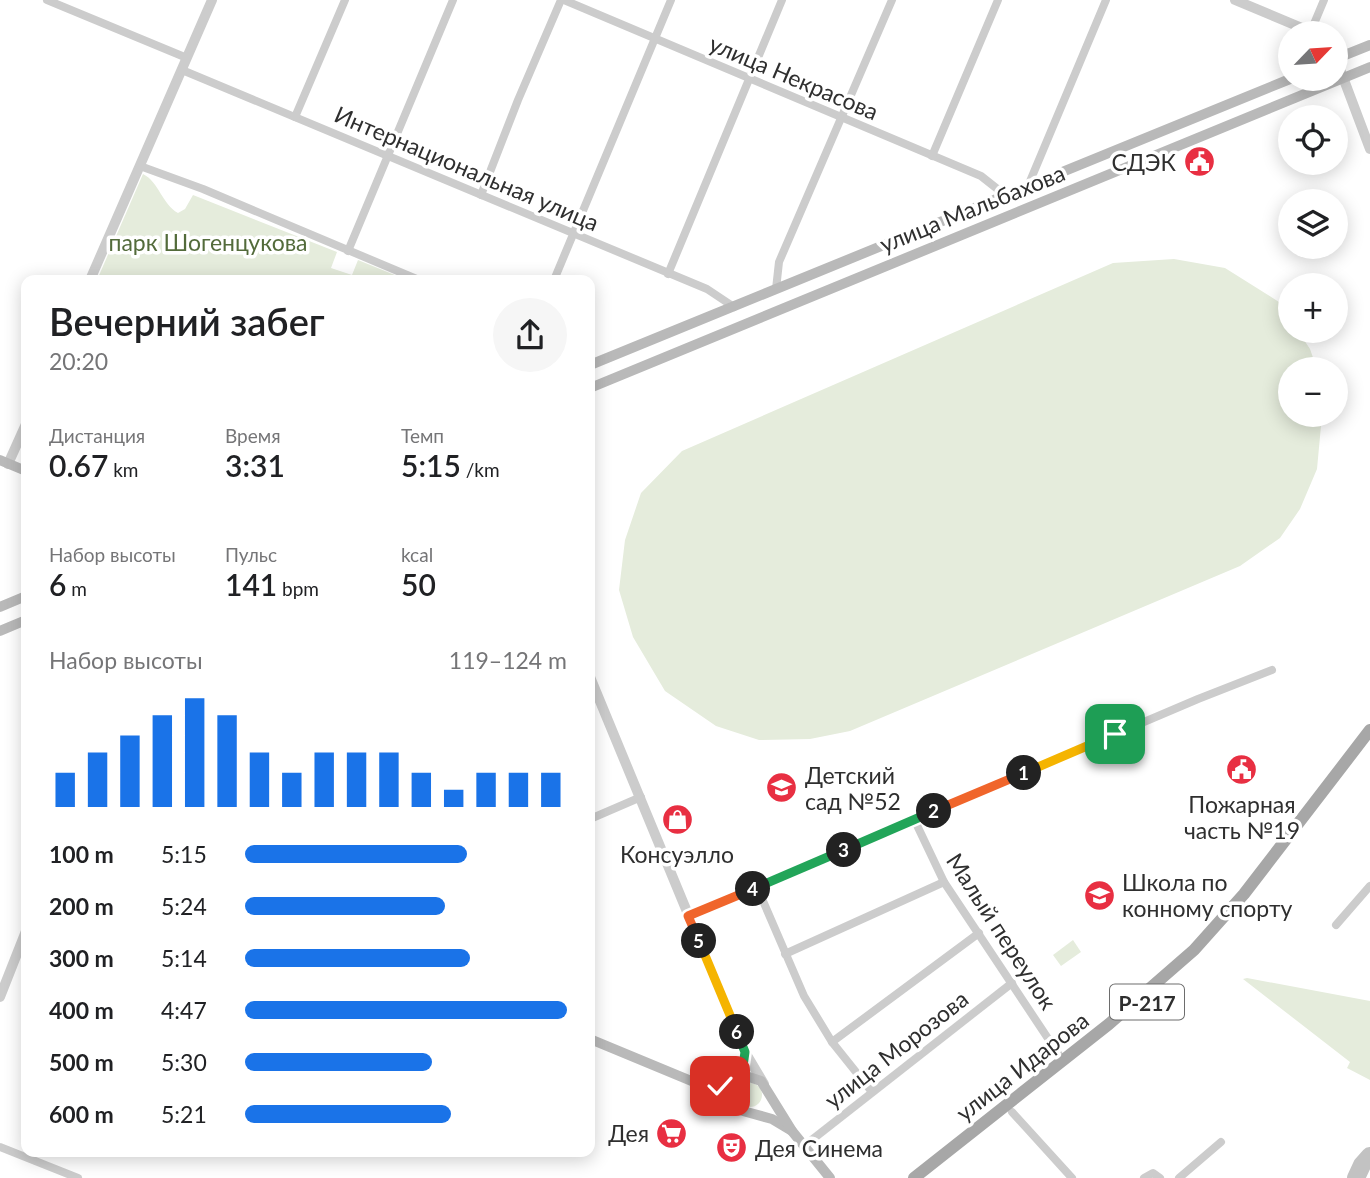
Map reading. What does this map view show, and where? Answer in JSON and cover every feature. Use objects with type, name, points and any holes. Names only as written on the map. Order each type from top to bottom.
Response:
[{"type":"main road","points":[[1348,53],[1370,44]]},
{"type":"main road","name":"улица Мальбахова","points":[[1348,76],[1370,67]]},
{"type":"main road","name":"улица Мальбахова","points":[[595,363],[1278,84]]},
{"type":"main road","name":"улица Мальбахова","points":[[595,386],[1311,91]]},
{"type":"main road","points":[[4,462],[21,469]]},
{"type":"main road","points":[[0,607],[21,598]]},
{"type":"main road","points":[[0,631],[21,622]]},
{"type":"main road","name":"улица Идарова","points":[[914,1178],[1163,979],[1244,894],[1370,730]]},
{"type":"main road","name":"улица Идарова","points":[[928,1178],[1147,1002],[1196,958],[1250,898],[1370,743]]},
{"type":"main road","points":[[595,1041],[701,1085],[743,1111],[772,1119],[792,1131]]},
{"type":"main road","points":[[701,1085],[720,1086],[753,1077],[766,1088],[792,1131],[830,1178]]},
{"type":"main road","points":[[737,1106],[733,1094],[739,1081]]},
{"type":"main road","points":[[751,1112],[763,1107],[767,1100],[766,1088]]},
{"type":"street","points":[[47,0],[187,58]]},
{"type":"street","points":[[92,275],[212,0]]},
{"type":"street","points":[[295,117],[345,0]]},
{"type":"street","points":[[348,251],[453,0]]},
{"type":"street","points":[[481,195],[562,0]]},
{"type":"street","name":"улица Некрасова","points":[[562,0],[981,176],[1005,195]]},
{"type":"street","points":[[556,275],[671,0]]},
{"type":"street","points":[[668,274],[782,0]]},
{"type":"street","points":[[776,289],[779,262],[892,0]]},
{"type":"street","points":[[932,156],[998,0]]},
{"type":"street","points":[[1028,186],[1106,0]]},
{"type":"street","points":[[1235,0],[1286,21]]},
{"type":"street","points":[[1317,21],[1324,0]]},
{"type":"street","name":"Интернациональная улица","points":[[182,70],[707,289],[734,307]]},
{"type":"street","points":[[1347,91],[1370,149]]},
{"type":"street","points":[[140,166],[203,189],[407,275]]},
{"type":"street","points":[[4,462],[21,433]]},
{"type":"street","points":[[688,916],[1272,670]]},
{"type":"street","points":[[595,689],[745,1052],[766,1088]]},
{"type":"street","points":[[595,816],[640,797]]},
{"type":"street","name":"Малый переулок","points":[[914,819],[944,882],[1063,1061]]},
{"type":"street","points":[[785,954],[944,882]]},
{"type":"street","points":[[1336,925],[1370,886]]},
{"type":"street","points":[[758,887],[804,996],[832,1042],[872,1092]]},
{"type":"street","points":[[832,1042],[979,933]]},
{"type":"street","points":[[0,997],[21,944]]},
{"type":"street","name":"улица Морозова","points":[[804,1146],[1012,983]]},
{"type":"street","points":[[739,1081],[745,1052]]},
{"type":"street","points":[[1012,1112],[1072,1178]]},
{"type":"street","points":[[1180,1178],[1221,1142]]},
{"type":"street","points":[[0,1147],[21,1155]]},
{"type":"street","points":[[25,1157],[78,1178]]},
{"type":"street","points":[[1143,1178],[1153,1174],[1160,1178]]},
{"type":"green space","name":"парк Шогенцукова","points":[[143,174],[178,213],[185,209],[193,195],[337,252],[331,268],[352,275],[99,275]]},
{"type":"green space","points":[[1174,259],[1225,268],[1278,301],[1278,343],[1306,343],[1310,349],[1313,357],[1278,357],[1278,427],[1321,427],[1317,469],[1300,509],[1280,538],[1240,566],[850,731],[810,739],[759,740],[716,726],[665,691],[633,637],[619,590],[625,540],[641,493],[682,451],[1113,263]]},
{"type":"green space","name":"парк Шогенцукова","points":[[358,260],[395,275],[352,275]]},
{"type":"green space","points":[[1073,940],[1081,952],[1061,966],[1053,955]]},
{"type":"green space","points":[[1243,979],[1370,1001],[1370,1080],[1347,1068],[1350,1062]]},
{"type":"green space","points":[[750,1083],[759,1086],[762,1095],[759,1104],[750,1107],[741,1104],[738,1095],[741,1086]]},
{"type":"taxiway","points":[[1356,1178],[1370,1156]]},
{"type":"place","name":"СДЭК","points":[[1199,162]]},
{"type":"place","name":"Пожарная часть №19","points":[[1242,770]]},
{"type":"place","name":"Детский сад №52","points":[[782,788]]},
{"type":"place","name":"Консуэлло","points":[[677,820]]},
{"type":"place","name":"Школа по конному спорту","points":[[1099,895]]},
{"type":"place","name":"Дея","points":[[672,1133]]},
{"type":"place","name":"Дея Синема","points":[[732,1148]]},
{"type":"route","points":[[720,1086],[741,1080],[745,1052],[688,916],[1115,734]]}]
